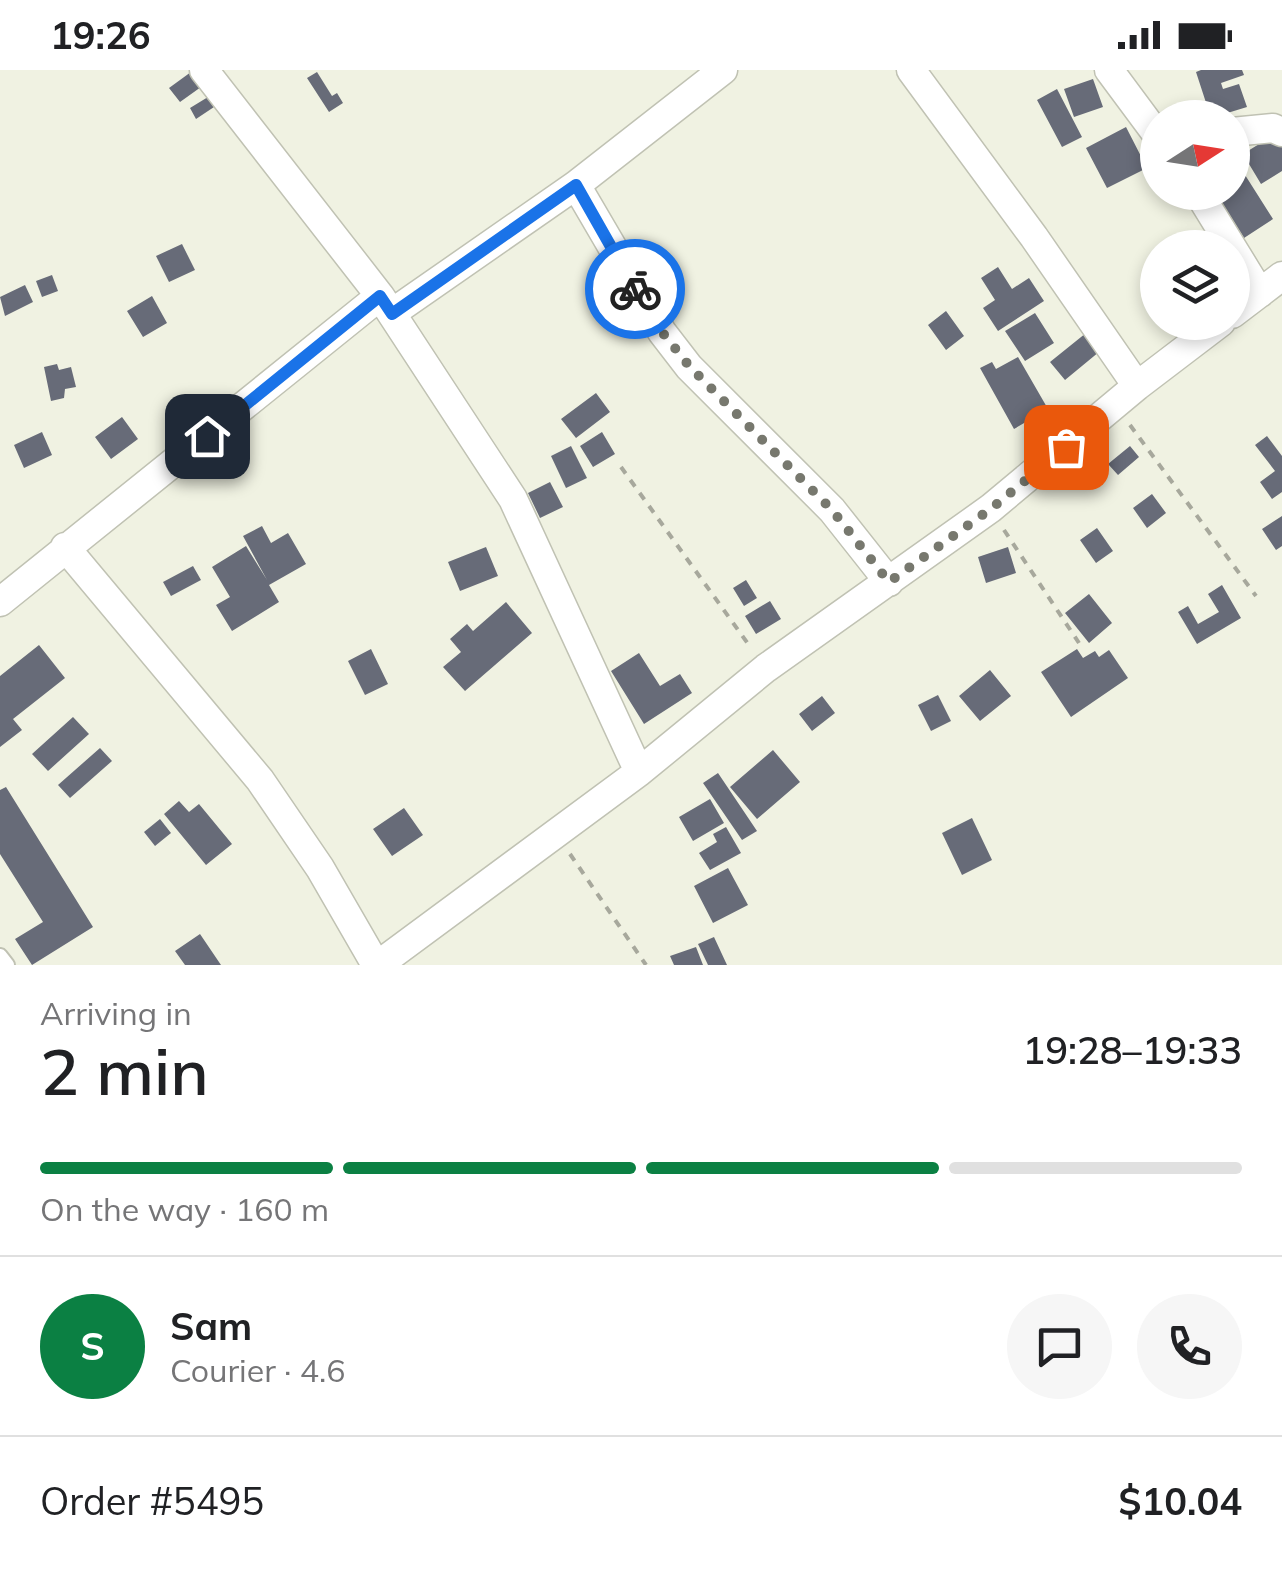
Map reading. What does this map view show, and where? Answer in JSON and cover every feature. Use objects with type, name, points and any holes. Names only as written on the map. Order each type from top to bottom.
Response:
[{"type":"street","points":[[204,70],[386,305],[513,499],[639,772]]},
{"type":"street","points":[[0,602],[235,414],[386,305],[576,185],[723,70]]},
{"type":"street","points":[[911,70],[1138,386]]},
{"type":"street","points":[[1110,70],[1140,111]]},
{"type":"street","points":[[1250,130],[1273,128],[1282,132]]},
{"type":"street","points":[[576,185],[662,332],[735,415],[832,510],[889,582]]},
{"type":"street","points":[[1212,210],[1271,285],[1250,301]]},
{"type":"street","points":[[66,546],[260,780],[320,868],[377,965],[639,772],[766,668],[992,508],[1198,340]]},
{"type":"lane","points":[[0,956],[7,965]]},
{"type":"path","points":[[1115,406],[1256,596]]},
{"type":"path","points":[[621,467],[766,668]]},
{"type":"path","points":[[992,508],[1079,642]]},
{"type":"path","points":[[556,834],[646,965]]},
{"type":"building","points":[[1242,70],[1244,75],[1221,83],[1223,89],[1239,84],[1245,100],[1205,100],[1196,72]]},
{"type":"building","points":[[191,72],[201,87],[180,102],[169,88]]},
{"type":"building","points":[[317,72],[332,96],[337,93],[343,103],[329,112],[307,78]]},
{"type":"building","points":[[1093,79],[1103,107],[1074,117],[1064,89]]},
{"type":"building","points":[[1057,89],[1082,137],[1062,147],[1037,100]]},
{"type":"building","points":[[208,97],[214,107],[196,119],[190,108]]},
{"type":"building","points":[[1126,127],[1140,154],[1140,172],[1107,188],[1086,148]]},
{"type":"building","points":[[1275,134],[1282,146],[1282,171],[1261,184],[1250,166],[1250,150]]},
{"type":"building","points":[[1250,183],[1273,219],[1250,234],[1250,230],[1239,230],[1226,210],[1250,210]]},
{"type":"building","points":[[182,244],[195,270],[169,282],[156,256]]},
{"type":"building","points":[[998,267],[1012,289],[1029,278],[1044,301],[998,331],[983,308],[995,300],[981,278]]},
{"type":"building","points":[[52,275],[58,291],[42,297],[36,281]]},
{"type":"building","points":[[25,285],[33,302],[5,316],[0,297]]},
{"type":"building","points":[[152,296],[167,323],[143,337],[127,311]]},
{"type":"building","points":[[636,304],[641,315],[631,319],[633,325],[617,332],[612,322],[618,319],[616,313]]},
{"type":"building","points":[[946,311],[964,336],[946,350],[928,325]]},
{"type":"building","points":[[1035,313],[1054,343],[1025,361],[1005,331]]},
{"type":"building","points":[[1091,329],[1105,347],[1065,380],[1050,362]]},
{"type":"building","points":[[1018,357],[1048,409],[1014,429],[980,368],[992,362],[996,369]]},
{"type":"building","points":[[57,364],[59,370],[71,367],[76,387],[65,389],[64,398],[51,401],[44,367]]},
{"type":"building","points":[[596,393],[610,412],[576,438],[561,419]]},
{"type":"building","points":[[122,417],[138,439],[111,459],[95,437]]},
{"type":"building","points":[[42,432],[52,455],[24,468],[14,445]]},
{"type":"building","points":[[602,432],[615,454],[593,467],[580,446]]},
{"type":"building","points":[[1267,436],[1282,456],[1282,492],[1272,499],[1260,482],[1275,471],[1255,445]]},
{"type":"building","points":[[571,446],[587,478],[566,488],[551,456]]},
{"type":"building","points":[[1130,446],[1139,457],[1118,475],[1108,464]]},
{"type":"building","points":[[550,482],[563,507],[540,518],[528,493]]},
{"type":"building","points":[[1152,494],[1166,513],[1147,528],[1133,508]]},
{"type":"building","points":[[1282,516],[1282,546],[1276,550],[1262,529]]},
{"type":"building","points":[[262,526],[271,543],[288,533],[306,564],[269,585],[279,602],[232,631],[216,605],[230,597],[212,567],[246,546],[267,580],[243,536]]},
{"type":"building","points":[[1097,528],[1113,551],[1096,563],[1080,540]]},
{"type":"building","points":[[486,547],[498,576],[460,591],[448,562]]},
{"type":"building","points":[[1008,547],[1016,573],[986,583],[978,557]]},
{"type":"building","points":[[193,566],[201,580],[171,596],[163,582]]},
{"type":"building","points":[[746,580],[757,598],[744,606],[733,588]]},
{"type":"building","points":[[1222,585],[1241,618],[1197,644],[1178,612],[1188,606],[1198,624],[1219,612],[1208,594]]},
{"type":"building","points":[[1089,594],[1112,623],[1089,643],[1065,613]]},
{"type":"building","points":[[770,601],[781,619],[756,634],[745,616]]},
{"type":"building","points":[[506,602],[532,633],[465,691],[443,667],[461,652],[450,639],[467,624],[473,631]]},
{"type":"building","points":[[39,645],[65,678],[13,719],[22,730],[0,747],[0,676]]},
{"type":"building","points":[[371,649],[388,684],[365,695],[348,661]]},
{"type":"building","points":[[1077,649],[1083,658],[1095,651],[1099,657],[1109,650],[1128,678],[1071,717],[1041,672]]},
{"type":"building","points":[[639,653],[660,686],[680,674],[692,693],[644,724],[611,671]]},
{"type":"building","points":[[990,670],[1011,696],[980,721],[959,696]]},
{"type":"building","points":[[938,695],[951,721],[931,731],[918,705]]},
{"type":"building","points":[[822,696],[835,713],[812,731],[799,714]]},
{"type":"building","points":[[73,717],[89,734],[48,771],[32,754]]},
{"type":"building","points":[[100,748],[112,761],[70,798],[58,785]]},
{"type":"building","points":[[773,750],[800,782],[757,819],[730,787]]},
{"type":"building","points":[[718,773],[757,831],[742,840],[703,783]]},
{"type":"building","points":[[6,787],[93,927],[32,965],[15,939],[43,922],[0,854],[0,790]]},
{"type":"building","points":[[710,799],[724,823],[693,841],[679,817]]},
{"type":"building","points":[[179,801],[189,812],[199,804],[232,844],[206,865],[164,814]]},
{"type":"building","points":[[404,808],[423,835],[392,856],[373,829]]},
{"type":"building","points":[[972,818],[992,860],[962,875],[942,833]]},
{"type":"building","points":[[160,819],[171,833],[155,846],[144,832]]},
{"type":"building","points":[[726,827],[741,853],[710,870],[699,853],[717,842],[713,834]]},
{"type":"building","points":[[728,868],[748,905],[713,923],[694,886]]},
{"type":"building","points":[[200,934],[221,965],[185,965],[175,951]]},
{"type":"building","points":[[714,937],[727,965],[708,965],[698,944]]},
{"type":"building","points":[[696,947],[703,965],[674,965],[670,956]]},
{"type":"way so far","points":[[635,289],[690,367],[832,510],[889,582],[992,508],[1066,447]]},
{"type":"route","points":[[207,436],[380,296],[392,314],[576,185],[635,289]]}]
